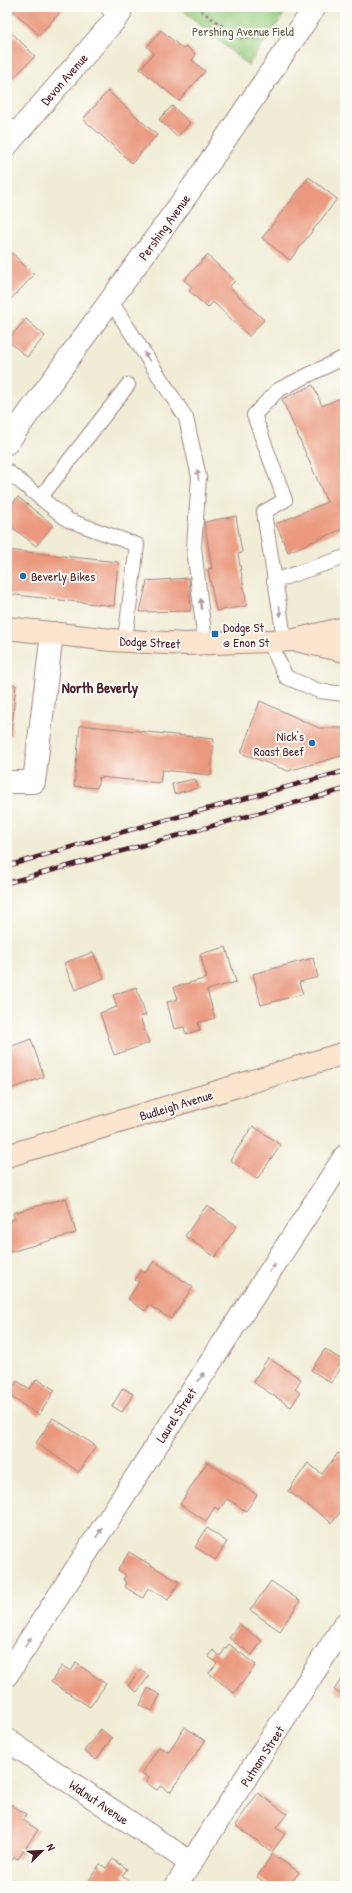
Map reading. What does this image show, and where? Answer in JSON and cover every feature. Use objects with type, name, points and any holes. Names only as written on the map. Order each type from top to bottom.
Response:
[{"type":"main road","name":"Dodge Street","points":[[7,628],[125,640],[185,644],[282,640]]},
{"type":"main road","points":[[282,640],[345,628]]},
{"type":"main road","points":[[282,640],[345,651]]},
{"type":"main road","name":"Budleigh Avenue","points":[[7,1156],[345,1053]]},
{"type":"street","name":"Pershing Avenue","points":[[7,443],[192,188],[315,7]]},
{"type":"street","name":"Devon Avenue","points":[[7,145],[116,10]]},
{"type":"street","points":[[7,782],[34,782],[52,633]]},
{"type":"street","name":"Laurel Street","points":[[7,1675],[345,1156]]},
{"type":"street","name":"Putnam Street","points":[[176,1886],[345,1624]]},
{"type":"street","name":"Walnut Avenue","points":[[7,1740],[191,1863]]},
{"type":"lane","points":[[110,300],[186,418],[199,477],[194,547],[205,643]]},
{"type":"lane","points":[[345,357],[278,390],[254,415],[285,500],[264,512],[274,581],[280,603],[286,677],[319,691],[345,694]]},
{"type":"lane","points":[[40,498],[128,385]]},
{"type":"lane","points":[[7,472],[68,520],[137,545],[125,640]]},
{"type":"lane","points":[[274,581],[345,557]]},
{"type":"path","points":[[196,7],[239,38],[294,38]]},
{"type":"green space","name":"Pershing Avenue Field","points":[[179,7],[289,7],[248,65]]},
{"type":"building","points":[[13,7],[64,8],[39,35],[11,9]]},
{"type":"building","points":[[7,28],[35,56],[11,81],[7,77]]},
{"type":"building","points":[[161,30],[183,49],[186,46],[196,55],[192,60],[205,71],[179,101],[140,69],[154,53],[147,47]]},
{"type":"building","points":[[108,91],[157,135],[132,163],[83,119]]},
{"type":"building","points":[[172,106],[190,123],[177,137],[159,119]]},
{"type":"building","points":[[309,177],[337,199],[290,260],[262,238]]},
{"type":"building","points":[[7,248],[34,275],[12,298],[7,292]]},
{"type":"building","points":[[207,255],[235,281],[229,287],[264,320],[249,336],[213,302],[208,308],[189,291],[192,287],[184,280]]},
{"type":"building","points":[[26,319],[45,336],[27,357],[7,340]]},
{"type":"building","points":[[313,385],[322,406],[345,396],[345,528],[288,552],[276,524],[327,502],[282,399]]},
{"type":"building","points":[[18,497],[53,525],[36,546],[12,527],[7,532],[7,511]]},
{"type":"building","points":[[236,516],[242,553],[238,554],[247,606],[216,611],[208,569],[212,568],[204,522]]},
{"type":"building","points":[[7,550],[118,562],[114,606],[7,594]]},
{"type":"building","points":[[189,578],[191,611],[140,612],[147,581]]},
{"type":"building","points":[[7,684],[16,685],[11,736],[7,735]]},
{"type":"building","points":[[260,701],[319,728],[345,728],[345,755],[288,771],[241,753]]},
{"type":"building","points":[[80,725],[214,739],[211,775],[162,770],[160,783],[99,777],[97,788],[74,786]]},
{"type":"building","points":[[195,779],[198,788],[174,794],[172,784]]},
{"type":"building","points":[[226,947],[236,982],[207,990],[215,1018],[198,1023],[200,1030],[186,1034],[184,1027],[174,1029],[167,1002],[178,999],[174,987],[207,978],[200,954]]},
{"type":"building","points":[[93,952],[104,978],[75,990],[64,963]]},
{"type":"building","points":[[313,958],[318,977],[299,982],[303,994],[261,1005],[253,974]]},
{"type":"building","points":[[136,987],[146,1015],[140,1017],[149,1043],[114,1055],[100,1013],[117,1007],[113,995]]},
{"type":"building","points":[[31,1039],[44,1077],[13,1088],[7,1069],[7,1048]]},
{"type":"building","points":[[253,1126],[281,1145],[257,1179],[230,1160]]},
{"type":"building","points":[[66,1198],[76,1233],[7,1253],[7,1221],[15,1219],[13,1213]]},
{"type":"building","points":[[207,1205],[237,1226],[215,1257],[185,1236]]},
{"type":"building","points":[[154,1261],[193,1287],[171,1319],[149,1305],[145,1311],[128,1299],[139,1282],[135,1280],[141,1270],[145,1273]]},
{"type":"building","points":[[325,1349],[345,1362],[331,1383],[311,1370]]},
{"type":"building","points":[[268,1358],[301,1379],[295,1389],[300,1393],[291,1407],[253,1382]]},
{"type":"building","points":[[37,1379],[55,1390],[39,1415],[8,1395],[17,1381],[30,1389]]},
{"type":"building","points":[[123,1388],[133,1394],[122,1412],[112,1406]]},
{"type":"building","points":[[53,1418],[96,1446],[79,1472],[36,1443]]},
{"type":"building","points":[[338,1453],[345,1458],[345,1514],[341,1511],[332,1523],[288,1491],[308,1463],[322,1474]]},
{"type":"building","points":[[207,1462],[257,1495],[246,1511],[227,1499],[219,1510],[215,1507],[206,1521],[180,1504]]},
{"type":"building","points":[[207,1528],[227,1542],[215,1560],[195,1547]]},
{"type":"building","points":[[129,1552],[179,1582],[168,1600],[148,1588],[143,1598],[125,1587],[127,1583],[123,1580],[126,1575],[118,1570]]},
{"type":"building","points":[[271,1581],[300,1601],[280,1631],[250,1610]]},
{"type":"building","points":[[239,1624],[262,1641],[252,1655],[229,1638]]},
{"type":"building","points":[[229,1644],[256,1665],[234,1693],[209,1673],[217,1663],[208,1656],[213,1650],[220,1656]]},
{"type":"building","points":[[76,1663],[106,1684],[90,1707],[51,1682],[62,1666],[71,1671]]},
{"type":"building","points":[[140,1669],[149,1676],[137,1692],[128,1686]]},
{"type":"building","points":[[345,1674],[345,1697],[334,1690]]},
{"type":"building","points":[[148,1688],[160,1695],[152,1711],[140,1705]]},
{"type":"building","points":[[185,1727],[205,1741],[170,1792],[160,1786],[157,1790],[146,1783],[149,1778],[142,1773],[159,1747],[168,1752]]},
{"type":"building","points":[[101,1729],[112,1738],[96,1760],[84,1751]]},
{"type":"building","points":[[258,1793],[287,1814],[276,1828],[285,1834],[272,1852],[235,1825]]},
{"type":"building","points":[[7,1802],[26,1814],[23,1820],[38,1830],[18,1859],[14,1857],[12,1860],[7,1857]]},
{"type":"building","points":[[272,1854],[299,1872],[289,1886],[270,1886],[257,1877]]},
{"type":"building","points":[[113,1859],[127,1869],[122,1876],[129,1882],[126,1886],[85,1886],[100,1864],[106,1868]]},
{"type":"railway","points":[[7,866],[119,833],[345,771]]},
{"type":"railway","points":[[7,883],[345,789]]},
{"type":"place","name":"Beverly Bikes","points":[[23,576]]},
{"type":"place","name":"Dodge St @ Enon St","points":[[215,634]]},
{"type":"place","name":"Nick's Roast Beef","points":[[312,743]]},
{"type":"district","name":"North Beverly","points":[[100,688]]}]
